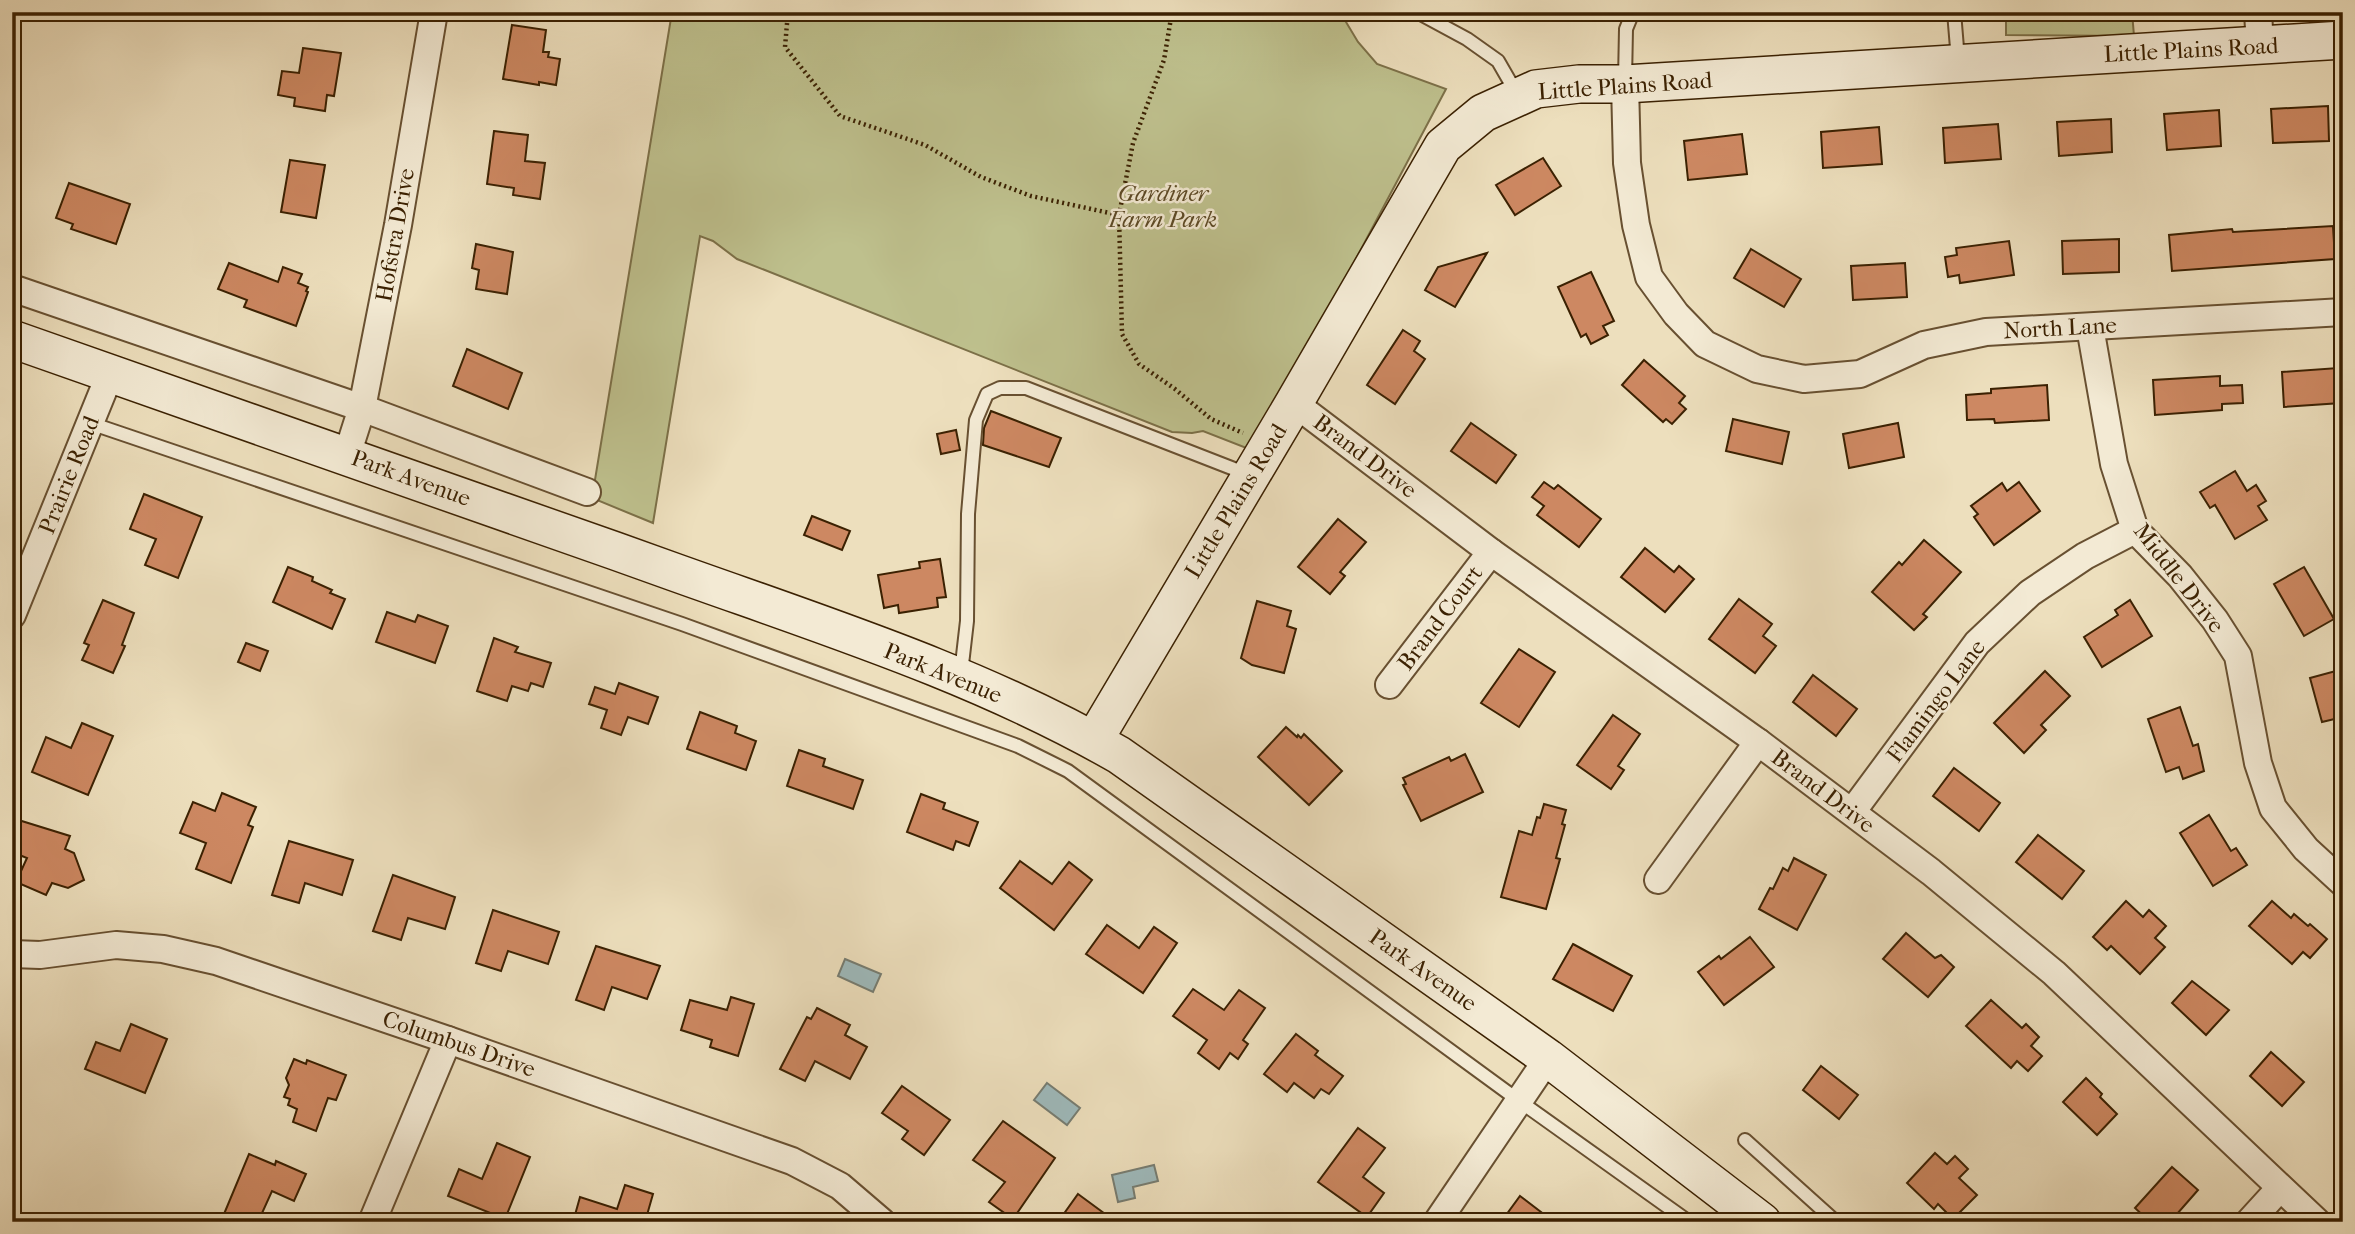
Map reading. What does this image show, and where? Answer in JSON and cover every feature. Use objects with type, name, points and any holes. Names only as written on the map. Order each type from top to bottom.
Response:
[{"type":"main road","name":"Little Plains Road","points":[[1094,740],[1443,146],[1483,113],[1536,89],[1579,84],[1625,84],[1958,64],[2259,29],[2343,40]]},
{"type":"main road","name":"Park Avenue","points":[[12,339],[804,618],[960,677],[1094,740],[1131,763],[1548,1058],[1762,1222]]},
{"type":"street","name":"Hofstra Drive","points":[[347,455],[362,408],[398,225],[433,12]]},
{"type":"street","name":"North Lane","points":[[1625,84],[1627,163],[1636,225],[1650,277],[1676,314],[1705,344],[1757,369],[1804,379],[1860,374],[1924,345],[1986,332],[2343,312]]},
{"type":"street","points":[[12,288],[362,408],[587,492]]},
{"type":"street","name":"Middle Drive","points":[[2090,327],[2114,464],[2135,530],[2189,587],[2238,656],[2259,763],[2273,808],[2306,849],[2343,883]]},
{"type":"street","name":"Prairie Road","points":[[12,615],[110,374]]},
{"type":"street","name":"Brand Drive","points":[[1294,403],[1491,552],[1758,742],[1931,872],[2054,973],[2317,1222]]},
{"type":"street","name":"Flamingo Lane","points":[[1852,813],[1977,643],[2030,593],[2085,556],[2135,530]]},
{"type":"street","name":"Brand Court","points":[[1389,685],[1491,552]]},
{"type":"street","points":[[1658,880],[1758,742]]},
{"type":"street","name":"Columbus Drive","points":[[12,954],[40,955],[116,945],[163,949],[216,961],[792,1161],[840,1186],[882,1222]]},
{"type":"street","points":[[372,1222],[448,1040]]},
{"type":"street","points":[[1437,1222],[1548,1058]]},
{"type":"street","points":[[2249,1222],[2280,1188]]},
{"type":"lane","points":[[1417,12],[1467,39],[1498,61],[1519,97]]},
{"type":"lane","points":[[1625,84],[1626,29],[1633,12]]},
{"type":"lane","points":[[1954,12],[1958,64]]},
{"type":"lane","points":[[960,677],[967,621],[968,514],[976,420],[987,394],[1000,388],[1026,388],[1251,475]]},
{"type":"lane","points":[[90,423],[682,624],[1018,746],[1068,771],[1104,796],[1689,1222]]},
{"type":"lane","points":[[1745,1140],[1836,1222]]},
{"type":"path","points":[[788,12],[785,47],[840,116],[925,145],[981,177],[1031,196],[1119,215]]},
{"type":"path","points":[[1172,12],[1164,60],[1133,143],[1119,215],[1122,334],[1139,364],[1211,419],[1270,444]]},
{"type":"green space","name":"Gardiner Farm Park","points":[[672,12],[1340,12],[1358,42],[1377,64],[1446,89],[1254,451],[1203,431],[1172,432],[737,259],[713,241],[700,236],[653,523],[592,498]]},
{"type":"green space","points":[[2006,12],[2132,12],[2134,36],[2006,35]]},
{"type":"water","points":[[845,959],[881,974],[873,992],[838,976]]},
{"type":"water","points":[[1047,1083],[1080,1108],[1067,1125],[1034,1100]]},
{"type":"water","points":[[1154,1165],[1158,1181],[1133,1187],[1135,1198],[1118,1202],[1112,1175]]},
{"type":"building","points":[[512,25],[546,30],[543,52],[549,52],[548,57],[560,59],[556,85],[503,79]]},
{"type":"building","points":[[303,48],[341,53],[334,96],[327,95],[325,111],[294,106],[295,98],[278,95],[282,71],[299,73]]},
{"type":"building","points":[[2328,106],[2329,141],[2273,143],[2271,109]]},
{"type":"building","points":[[2219,110],[2221,146],[2167,150],[2164,114]]},
{"type":"building","points":[[2111,119],[2112,152],[2059,156],[2057,122]]},
{"type":"building","points":[[1998,124],[2001,159],[1945,163],[1943,128]]},
{"type":"building","points":[[1879,127],[1882,164],[1823,168],[1821,132]]},
{"type":"building","points":[[494,131],[528,135],[525,161],[545,163],[540,199],[513,195],[514,188],[487,184]]},
{"type":"building","points":[[1742,134],[1747,174],[1688,180],[1684,141]]},
{"type":"building","points":[[1543,158],[1561,186],[1515,215],[1496,185]]},
{"type":"building","points":[[290,160],[325,165],[316,218],[281,212]]},
{"type":"building","points":[[69,183],[130,204],[116,244],[71,229],[73,224],[56,218]]},
{"type":"building","points":[[2333,226],[2335,259],[2172,271],[2169,235],[2232,229],[2233,232]]},
{"type":"building","points":[[2119,239],[2119,272],[2063,274],[2062,241]]},
{"type":"building","points":[[2009,241],[2014,275],[1960,283],[1959,275],[1948,277],[1945,257],[1957,255],[1956,248]]},
{"type":"building","points":[[476,244],[513,252],[507,294],[476,289],[479,270],[472,268]]},
{"type":"building","points":[[1751,249],[1801,279],[1784,307],[1734,278]]},
{"type":"building","points":[[1487,253],[1455,307],[1425,290],[1438,267]]},
{"type":"building","points":[[229,263],[278,282],[283,267],[302,274],[298,283],[308,287],[308,292],[296,326],[244,307],[247,300],[218,289]]},
{"type":"building","points":[[1905,263],[1907,297],[1853,300],[1851,266]]},
{"type":"building","points":[[1591,272],[1614,321],[1603,326],[1608,335],[1591,344],[1586,334],[1581,337],[1558,287]]},
{"type":"building","points":[[1403,330],[1420,341],[1414,351],[1425,359],[1395,404],[1367,385]]},
{"type":"building","points":[[467,349],[522,373],[508,409],[453,386]]},
{"type":"building","points":[[1644,360],[1685,396],[1679,403],[1686,409],[1672,424],[1666,419],[1663,422],[1622,385]]},
{"type":"building","points":[[2338,368],[2341,403],[2284,407],[2282,372]]},
{"type":"building","points":[[2220,376],[2220,386],[2242,385],[2243,403],[2222,404],[2222,410],[2155,415],[2153,380]]},
{"type":"building","points":[[2047,385],[2049,420],[1995,423],[1994,419],[1967,420],[1966,395],[1991,393],[1991,389]]},
{"type":"building","points":[[991,411],[1061,438],[1049,467],[983,445],[984,428]]},
{"type":"building","points":[[1733,419],[1789,432],[1782,464],[1726,451]]},
{"type":"building","points":[[1471,423],[1516,455],[1496,483],[1451,451]]},
{"type":"building","points":[[1898,423],[1904,457],[1849,468],[1843,434]]},
{"type":"building","points":[[956,430],[960,450],[941,454],[937,434]]},
{"type":"building","points":[[2235,471],[2247,491],[2256,485],[2266,501],[2258,506],[2267,520],[2235,539],[2215,505],[2210,508],[2200,492]]},
{"type":"building","points":[[1544,482],[1554,489],[1558,485],[1601,519],[1579,547],[1537,515],[1544,506],[1532,497]]},
{"type":"building","points":[[2019,482],[2040,511],[1994,545],[1974,517],[1978,514],[1971,506],[2002,483],[2007,491]]},
{"type":"building","points":[[144,494],[202,517],[178,578],[145,565],[156,539],[130,529]]},
{"type":"building","points":[[812,516],[850,531],[842,550],[804,535]]},
{"type":"building","points":[[1338,519],[1366,542],[1340,572],[1345,576],[1330,594],[1298,567]]},
{"type":"building","points":[[1924,540],[1961,572],[1923,614],[1927,617],[1914,630],[1872,592],[1899,562],[1902,565]]},
{"type":"building","points":[[1645,548],[1674,572],[1679,566],[1694,579],[1665,612],[1621,577]]},
{"type":"building","points":[[940,559],[946,597],[937,598],[938,607],[899,613],[898,605],[884,608],[878,575],[920,568],[919,562]]},
{"type":"building","points":[[288,567],[313,577],[312,581],[345,599],[332,629],[273,602]]},
{"type":"building","points":[[2304,567],[2334,619],[2304,636],[2274,584]]},
{"type":"building","points":[[1739,599],[1772,624],[1763,636],[1776,646],[1755,673],[1709,639]]},
{"type":"building","points":[[103,600],[134,613],[122,645],[125,646],[113,673],[82,660],[89,645],[84,643]]},
{"type":"building","points":[[2130,600],[2152,636],[2102,667],[2084,637],[2118,615],[2115,610]]},
{"type":"building","points":[[1257,601],[1291,611],[1287,626],[1296,629],[1284,673],[1252,665],[1241,658]]},
{"type":"building","points":[[387,612],[415,622],[418,615],[448,626],[435,663],[376,642]]},
{"type":"building","points":[[494,638],[518,647],[515,652],[551,663],[543,687],[531,683],[528,691],[512,686],[507,701],[477,691]]},
{"type":"building","points":[[246,643],[268,651],[260,671],[238,662]]},
{"type":"building","points":[[1519,649],[1555,672],[1519,727],[1481,703]]},
{"type":"building","points":[[2343,669],[2343,717],[2322,722],[2310,678]]},
{"type":"building","points":[[2045,671],[2070,696],[2041,725],[2046,730],[2024,753],[1994,723]]},
{"type":"building","points":[[1813,675],[1857,709],[1836,736],[1793,702]]},
{"type":"building","points":[[619,683],[658,697],[648,724],[628,717],[621,735],[601,728],[607,710],[589,704],[595,687],[615,694]]},
{"type":"building","points":[[2180,707],[2193,746],[2198,744],[2204,771],[2183,779],[2179,767],[2166,772],[2148,719]]},
{"type":"building","points":[[700,712],[737,726],[735,733],[756,741],[746,770],[687,749]]},
{"type":"building","points":[[1613,715],[1640,734],[1618,766],[1624,770],[1611,789],[1577,765]]},
{"type":"building","points":[[82,723],[113,736],[88,795],[32,772],[46,737],[71,748]]},
{"type":"building","points":[[1286,727],[1297,737],[1298,735],[1301,738],[1304,734],[1342,771],[1309,805],[1258,757]]},
{"type":"building","points":[[799,750],[825,759],[823,766],[863,780],[853,809],[787,786]]},
{"type":"building","points":[[1465,754],[1483,792],[1421,821],[1403,785],[1406,784],[1403,778],[1449,757],[1451,761]]},
{"type":"building","points":[[1954,768],[2000,803],[1979,831],[1933,796]]},
{"type":"building","points":[[222,793],[256,807],[248,825],[253,827],[231,883],[196,869],[206,843],[180,833],[193,802],[215,811]]},
{"type":"building","points":[[921,794],[945,803],[943,809],[978,822],[969,846],[956,841],[953,850],[907,832]]},
{"type":"building","points":[[1544,804],[1566,810],[1556,858],[1560,859],[1546,909],[1501,897],[1519,831],[1532,835]]},
{"type":"building","points":[[2209,815],[2231,851],[2236,848],[2247,865],[2213,886],[2180,833]]},
{"type":"building","points":[[12,818],[70,836],[65,849],[74,853],[84,880],[68,888],[52,883],[46,895],[16,882],[27,858],[12,852]]},
{"type":"building","points":[[2038,835],[2084,871],[2062,899],[2016,862]]},
{"type":"building","points":[[289,841],[353,860],[342,895],[305,883],[299,903],[272,895]]},
{"type":"building","points":[[1794,858],[1826,875],[1797,930],[1759,909],[1783,868],[1788,871]]},
{"type":"building","points":[[1020,861],[1052,884],[1069,862],[1092,880],[1054,930],[1000,888]]},
{"type":"building","points":[[393,875],[455,897],[445,929],[408,918],[401,940],[373,931]]},
{"type":"building","points":[[2126,901],[2143,917],[2149,910],[2166,926],[2155,938],[2165,947],[2140,974],[2111,946],[2107,950],[2093,937]]},
{"type":"building","points":[[2272,901],[2291,918],[2294,914],[2327,939],[2310,958],[2303,952],[2292,964],[2249,926]]},
{"type":"building","points":[[493,910],[559,932],[548,964],[508,951],[501,971],[476,963]]},
{"type":"building","points":[[1107,925],[1139,948],[1154,927],[1177,943],[1143,993],[1086,954]]},
{"type":"building","points":[[1906,933],[1935,958],[1941,955],[1954,967],[1928,997],[1883,959]]},
{"type":"building","points":[[1750,937],[1774,967],[1724,1005],[1698,972]]},
{"type":"building","points":[[1573,944],[1632,976],[1613,1011],[1553,979]]},
{"type":"building","points":[[596,946],[660,966],[647,999],[612,987],[604,1010],[576,1000]]},
{"type":"building","points":[[2192,981],[2229,1010],[2206,1035],[2172,1003]]},
{"type":"building","points":[[1193,989],[1224,1010],[1239,990],[1265,1008],[1243,1040],[1248,1044],[1238,1059],[1230,1053],[1219,1069],[1198,1053],[1207,1040],[1173,1016]]},
{"type":"building","points":[[731,997],[754,1004],[738,1056],[710,1047],[712,1040],[681,1030],[690,1000],[727,1010]]},
{"type":"building","points":[[1991,1000],[2022,1028],[2026,1024],[2039,1037],[2031,1046],[2042,1056],[2028,1071],[2017,1061],[2011,1068],[1966,1026]]},
{"type":"building","points":[[817,1008],[850,1025],[845,1035],[867,1047],[850,1079],[815,1061],[805,1081],[780,1069],[807,1017],[811,1019]]},
{"type":"building","points":[[131,1024],[167,1039],[145,1093],[85,1069],[96,1042],[120,1051]]},
{"type":"building","points":[[1296,1034],[1318,1051],[1315,1055],[1343,1076],[1329,1094],[1321,1089],[1314,1098],[1294,1083],[1287,1092],[1264,1074]]},
{"type":"building","points":[[2271,1052],[2304,1082],[2282,1106],[2250,1076]]},
{"type":"building","points":[[294,1059],[306,1064],[307,1060],[346,1075],[336,1100],[328,1098],[316,1131],[293,1122],[297,1109],[288,1105],[290,1099],[284,1097],[289,1085],[286,1078]]},
{"type":"building","points":[[1821,1066],[1858,1095],[1839,1119],[1803,1090]]},
{"type":"building","points":[[2086,1078],[2117,1114],[2097,1135],[2063,1102]]},
{"type":"building","points":[[902,1086],[950,1120],[924,1155],[902,1139],[908,1131],[882,1113]]},
{"type":"building","points":[[1003,1121],[1055,1158],[1013,1219],[989,1202],[1005,1182],[973,1160]]},
{"type":"building","points":[[1358,1128],[1385,1148],[1363,1177],[1384,1193],[1367,1217],[1318,1182]]},
{"type":"building","points":[[497,1143],[530,1157],[505,1219],[448,1196],[459,1169],[482,1179]]},
{"type":"building","points":[[1935,1153],[1947,1164],[1955,1156],[1968,1169],[1959,1178],[1977,1195],[1953,1219],[1938,1204],[1934,1209],[1907,1183]]},
{"type":"building","points":[[249,1154],[275,1165],[276,1161],[306,1174],[294,1201],[272,1191],[258,1222],[243,1222],[224,1214]]},
{"type":"building","points":[[2172,1167],[2198,1190],[2170,1222],[2150,1222],[2135,1208]]},
{"type":"building","points":[[625,1185],[653,1194],[645,1222],[573,1222],[580,1197],[617,1209]]},
{"type":"building","points":[[1078,1194],[1116,1222],[1058,1222]]},
{"type":"building","points":[[1520,1196],[1554,1222],[1501,1222]]}]
